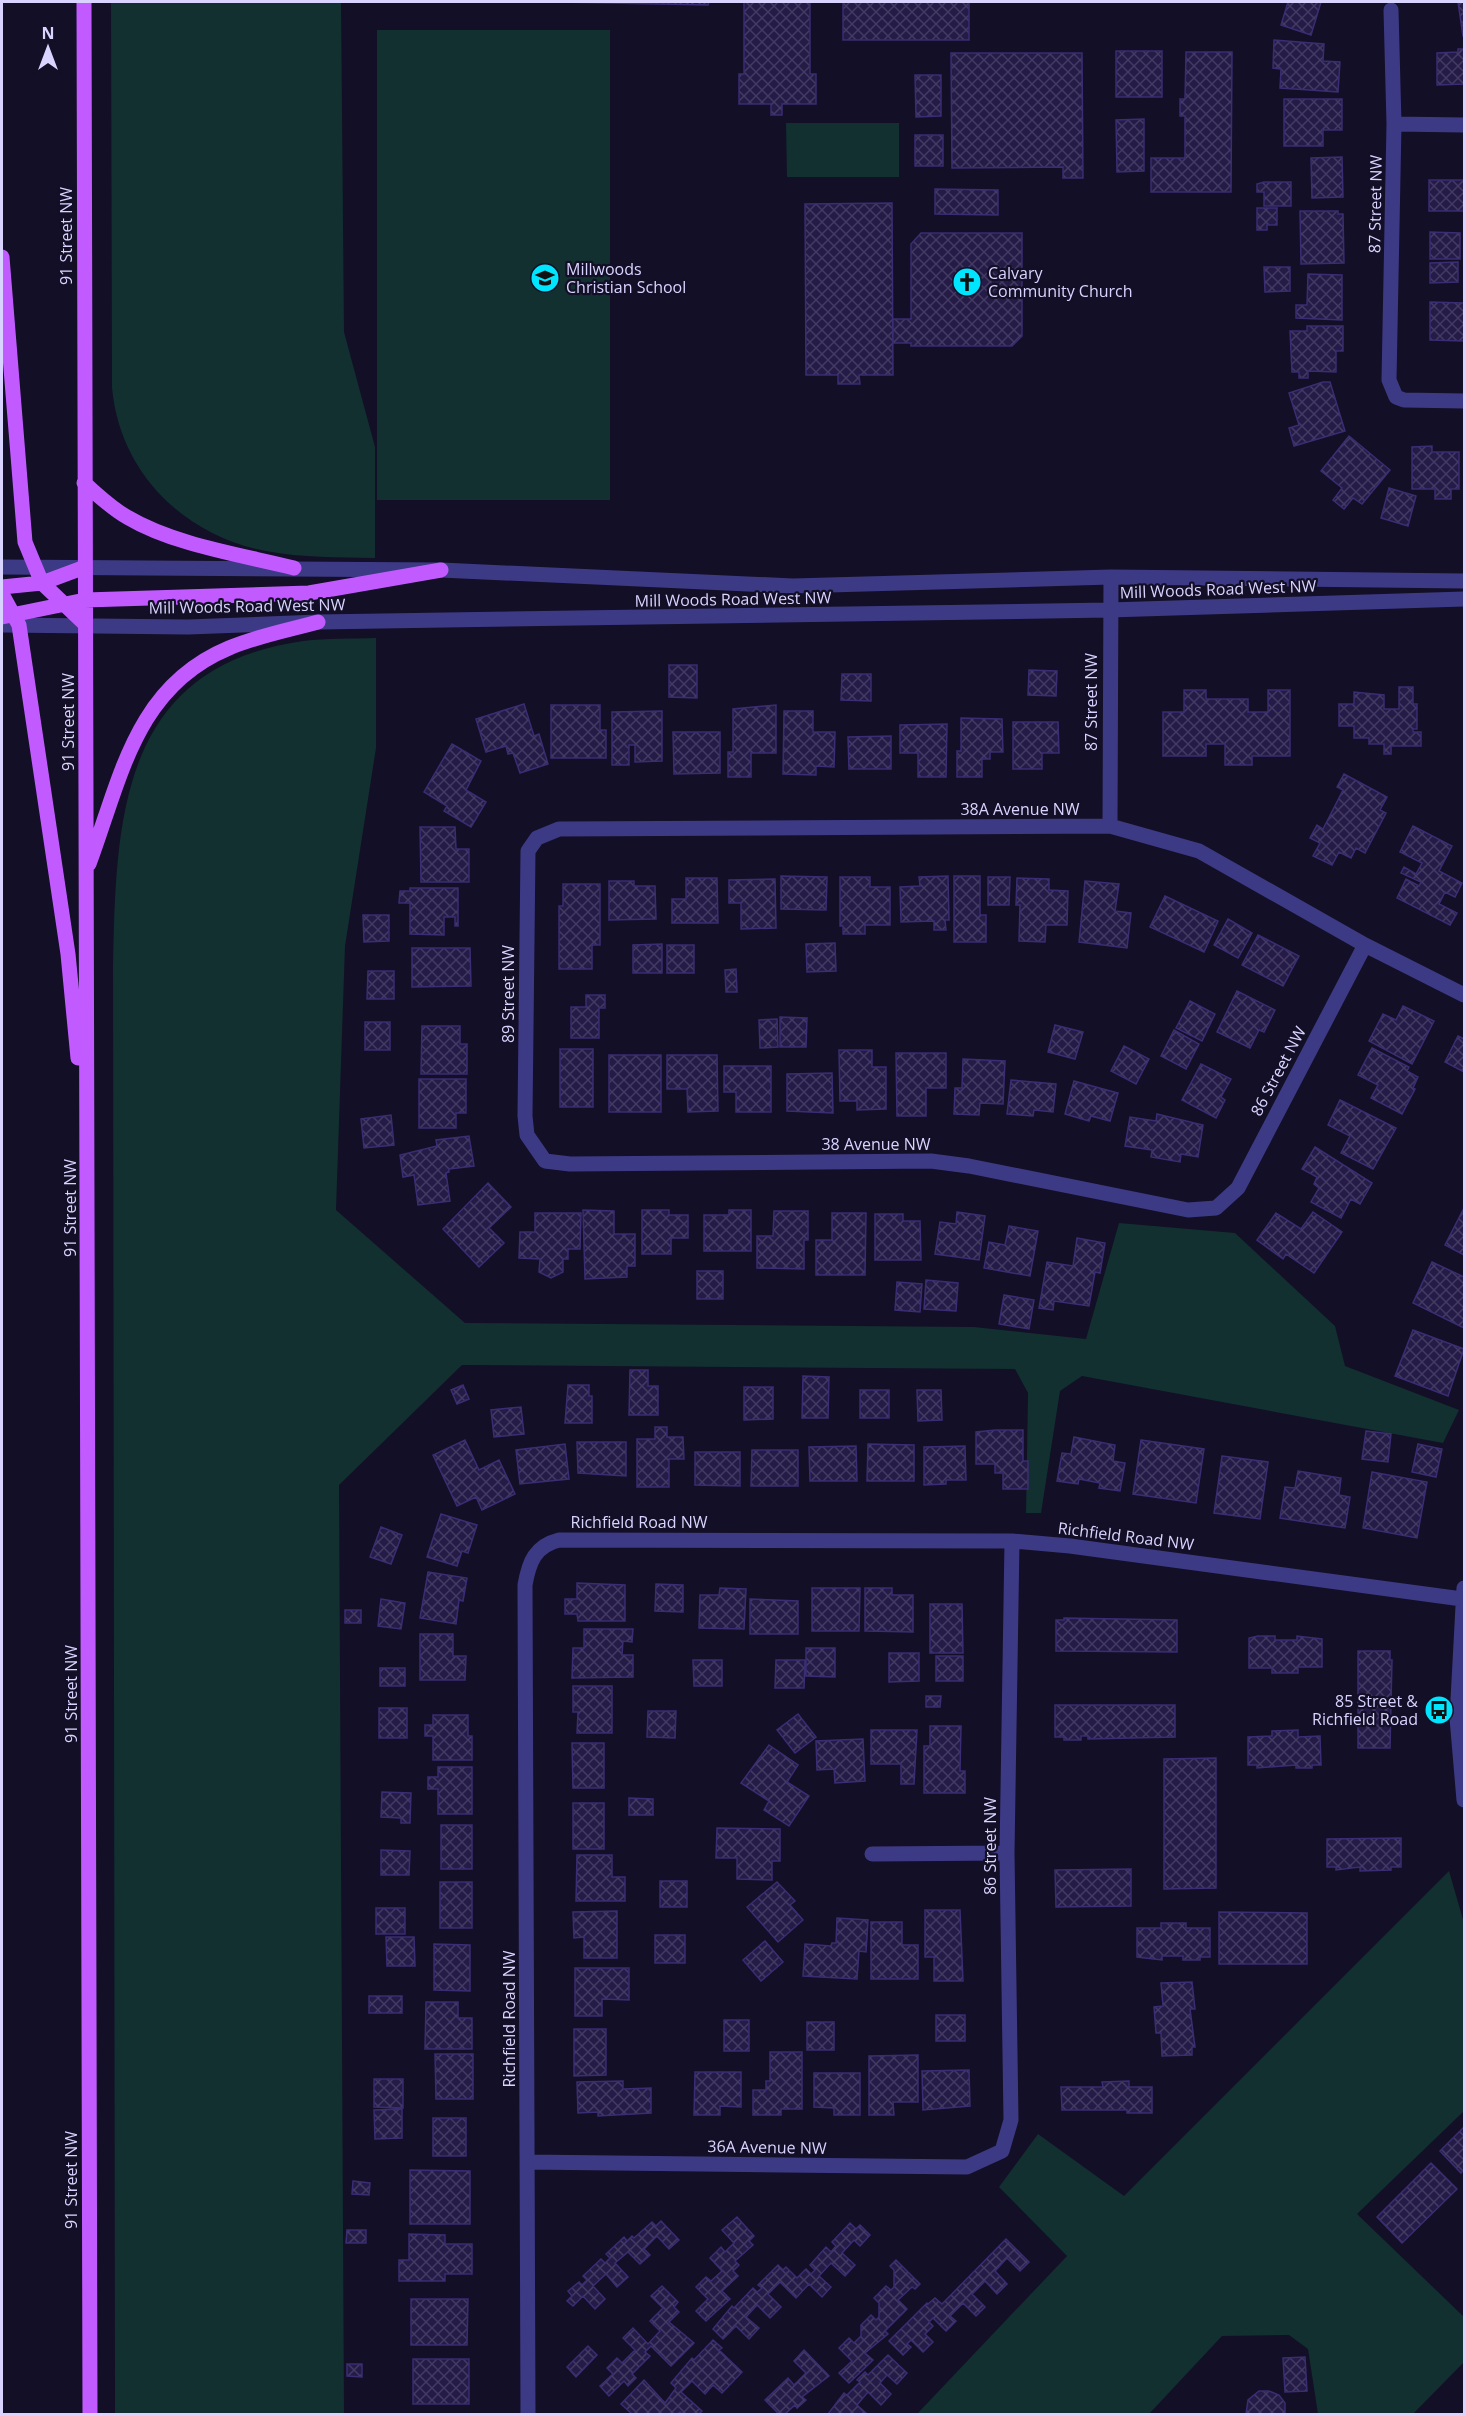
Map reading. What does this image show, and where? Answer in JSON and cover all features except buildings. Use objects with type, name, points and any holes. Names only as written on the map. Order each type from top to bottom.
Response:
[{"type":"main road","name":"91 Street NW","points":[[84,2],[90,2415]]},
{"type":"main road","points":[[2,257],[25,542],[33,567],[42,583],[86,624]]},
{"type":"main road","points":[[84,483],[113,508],[138,522],[189,541],[294,568]]},
{"type":"main road","points":[[2,587],[42,583],[86,567]]},
{"type":"main road","points":[[11,618],[62,603],[85,600],[309,593],[441,570]]},
{"type":"main road","points":[[2,594],[11,618],[68,954],[88,1150]]},
{"type":"main road","points":[[85,875],[127,754],[140,726],[159,699],[186,673],[230,648],[318,622]]},
{"type":"street","name":"87 Street NW","points":[[1391,10],[1394,124],[1389,380],[1396,397],[1413,402],[1464,401]]},
{"type":"street","points":[[1394,124],[1464,125]]},
{"type":"street","name":"Mill Woods Road West NW","points":[[2,567],[441,570],[793,586],[1111,577],[1464,581]]},
{"type":"street","name":"87 Street NW","points":[[1110,826],[1109,610],[1111,577]]},
{"type":"street","name":"Mill Woods Road West NW","points":[[2,625],[11,618],[86,624],[188,627],[318,622],[1109,610],[1464,599]]},
{"type":"street","name":"38A Avenue NW","points":[[537,838],[559,829],[1110,826],[1199,851],[1365,945],[1464,994]]},
{"type":"street","name":"89 Street NW","points":[[536,1150],[527,1135],[525,1104],[526,865],[528,850],[537,838]]},
{"type":"street","name":"86 Street NW","points":[[1216,1208],[1238,1188],[1365,945]]},
{"type":"street","name":"38 Avenue NW","points":[[536,1150],[545,1161],[570,1164],[931,1161],[969,1166],[1151,1205],[1188,1210],[1216,1208]]},
{"type":"street","name":"Richfield Road NW","points":[[528,2415],[525,1586],[528,1566],[546,1543],[559,1540],[1012,1541],[1070,1546],[1463,1594]]},
{"type":"street","name":"86 Street NW","points":[[1002,2151],[1011,2120],[1007,1853],[1012,1541]]},
{"type":"street","points":[[1463,1594],[1457,1718],[1464,1800]]},
{"type":"street","points":[[872,1854],[1007,1853]]},
{"type":"street","name":"36A Avenue NW","points":[[527,2162],[967,2167],[1002,2151]]},
{"type":"green space","points":[[111,2],[341,2],[344,332],[375,447],[375,558],[320,557],[266,551],[236,543],[208,531],[183,515],[161,495],[142,472],[127,446],[117,418],[112,387]]},
{"type":"green space","points":[[377,30],[610,30],[610,500],[377,500]]},
{"type":"green space","points":[[786,123],[899,123],[899,177],[787,177]]},
{"type":"green space","points":[[376,638],[376,748],[345,946],[336,1210],[465,1323],[974,1327],[1086,1339],[1119,1223],[1235,1233],[1335,1326],[1345,1366],[1459,1410],[1443,1443],[1082,1376],[1060,1391],[1041,1513],[1026,1513],[1028,1393],[1015,1369],[462,1365],[339,1485],[344,2414],[115,2414],[113,966],[118,856],[126,805],[140,758],[163,716],[197,682],[242,656],[303,641]]},
{"type":"green space","points":[[1449,1871],[1464,1923],[1464,2111],[1357,2214],[1464,2317],[1464,2362],[1413,2414],[1318,2414],[1308,2349],[1289,2335],[1222,2336],[1149,2414],[917,2414],[1067,2256],[999,2187],[1038,2134],[1124,2196]]},
{"type":"place","name":"Millwoods Christian School","points":[[545,278]]},
{"type":"place","name":"Calvary Community Church","points":[[967,282]]},
{"type":"place","name":"85 Street & Richfield Road","points":[[1439,1710]]}]
